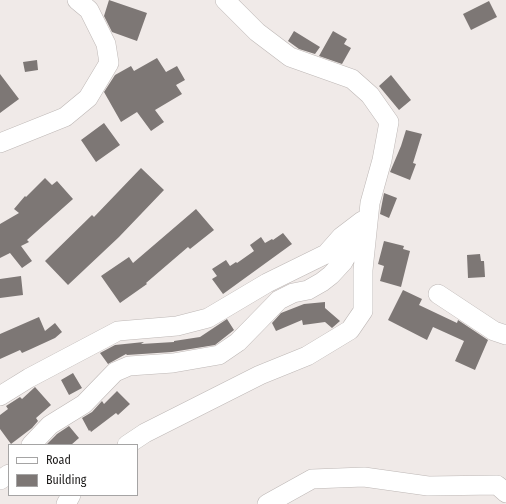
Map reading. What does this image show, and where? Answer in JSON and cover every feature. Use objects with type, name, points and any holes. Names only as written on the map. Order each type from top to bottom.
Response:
[{"type":"street","points":[[0,143],[65,117],[88,98],[109,63],[106,44],[89,10],[77,0]]},
{"type":"street","points":[[128,444],[145,433],[260,375],[306,356],[350,330],[363,311],[363,270],[368,217],[370,203],[382,160],[389,122],[370,95],[352,79],[290,57],[257,32],[225,0]]},
{"type":"street","points":[[0,396],[28,378],[118,331],[177,326],[208,318],[267,283],[326,254],[341,238],[368,217]]},
{"type":"street","points":[[32,444],[50,424],[84,404],[115,372],[130,366],[173,362],[219,355],[226,351],[238,342],[279,300],[293,293],[308,290],[331,275],[343,262],[368,217]]},
{"type":"street","points":[[438,294],[494,331],[506,335]]},
{"type":"street","points":[[267,504],[312,479],[364,477],[428,486],[497,485],[506,493]]},
{"type":"building","points":[[109,0],[147,13],[137,41],[112,32],[104,16]]},
{"type":"building","points":[[489,1],[497,17],[471,30],[463,14]]},
{"type":"building","points":[[294,31],[320,47],[315,54],[299,49],[288,41]]},
{"type":"building","points":[[333,31],[347,39],[344,44],[351,48],[342,64],[319,56]]},
{"type":"building","points":[[157,58],[166,72],[177,66],[185,80],[176,85],[182,94],[155,110],[164,122],[151,131],[137,112],[121,122],[104,92],[115,75],[131,66],[134,71]]},
{"type":"building","points":[[37,60],[38,70],[25,72],[23,62]]},
{"type":"building","points":[[0,74],[19,99],[0,113]]},
{"type":"building","points":[[391,75],[411,100],[399,110],[379,86]]},
{"type":"building","points":[[104,123],[120,145],[96,162],[81,140]]},
{"type":"building","points":[[406,130],[422,134],[413,163],[416,164],[410,180],[390,172]]},
{"type":"building","points":[[141,168],[164,190],[119,237],[68,285],[45,261],[92,215],[94,217]]},
{"type":"building","points":[[45,178],[52,185],[57,181],[73,199],[27,240],[29,242],[21,246],[32,261],[22,268],[10,253],[0,258],[0,224],[19,213],[14,209],[25,196],[26,197]]},
{"type":"building","points":[[384,193],[397,198],[389,218],[380,214]]},
{"type":"building","points":[[196,209],[214,230],[190,249],[188,247],[146,283],[147,284],[120,303],[101,276],[129,257],[133,263]]},
{"type":"building","points":[[283,233],[292,244],[223,294],[212,279],[217,276],[212,269],[226,260],[230,266],[236,262],[237,263],[254,251],[250,245],[261,237],[265,243],[272,239],[273,240]]},
{"type":"building","points":[[384,241],[404,246],[403,249],[410,251],[401,287],[380,281],[384,266],[378,264]]},
{"type":"building","points":[[480,254],[481,261],[484,261],[485,277],[468,278],[467,255]]},
{"type":"building","points":[[21,276],[23,295],[0,298],[0,279]]},
{"type":"building","points":[[403,290],[422,299],[419,305],[457,323],[458,320],[488,340],[475,370],[455,361],[464,341],[433,327],[427,340],[388,320]]},
{"type":"building","points":[[325,302],[325,308],[340,321],[332,328],[325,322],[303,325],[302,320],[276,331],[272,323],[281,313],[304,304]]},
{"type":"building","points":[[39,317],[45,331],[55,323],[62,332],[55,338],[22,353],[20,350],[0,359],[0,334]]},
{"type":"building","points":[[227,319],[234,330],[215,345],[172,352],[126,354],[108,364],[100,353],[115,345],[144,342],[141,344],[174,342],[200,337]]},
{"type":"building","points":[[73,373],[82,388],[69,395],[61,380]]},
{"type":"building","points":[[35,387],[51,405],[36,418],[38,421],[32,428],[11,444],[0,429],[0,415],[8,409],[6,406],[20,397],[22,399]]},
{"type":"building","points":[[117,391],[130,404],[118,415],[116,413],[91,432],[90,430],[89,431],[82,418],[92,412],[102,401],[104,404]]},
{"type":"building","points":[[69,426],[79,438],[72,444],[47,444],[57,434]]}]
